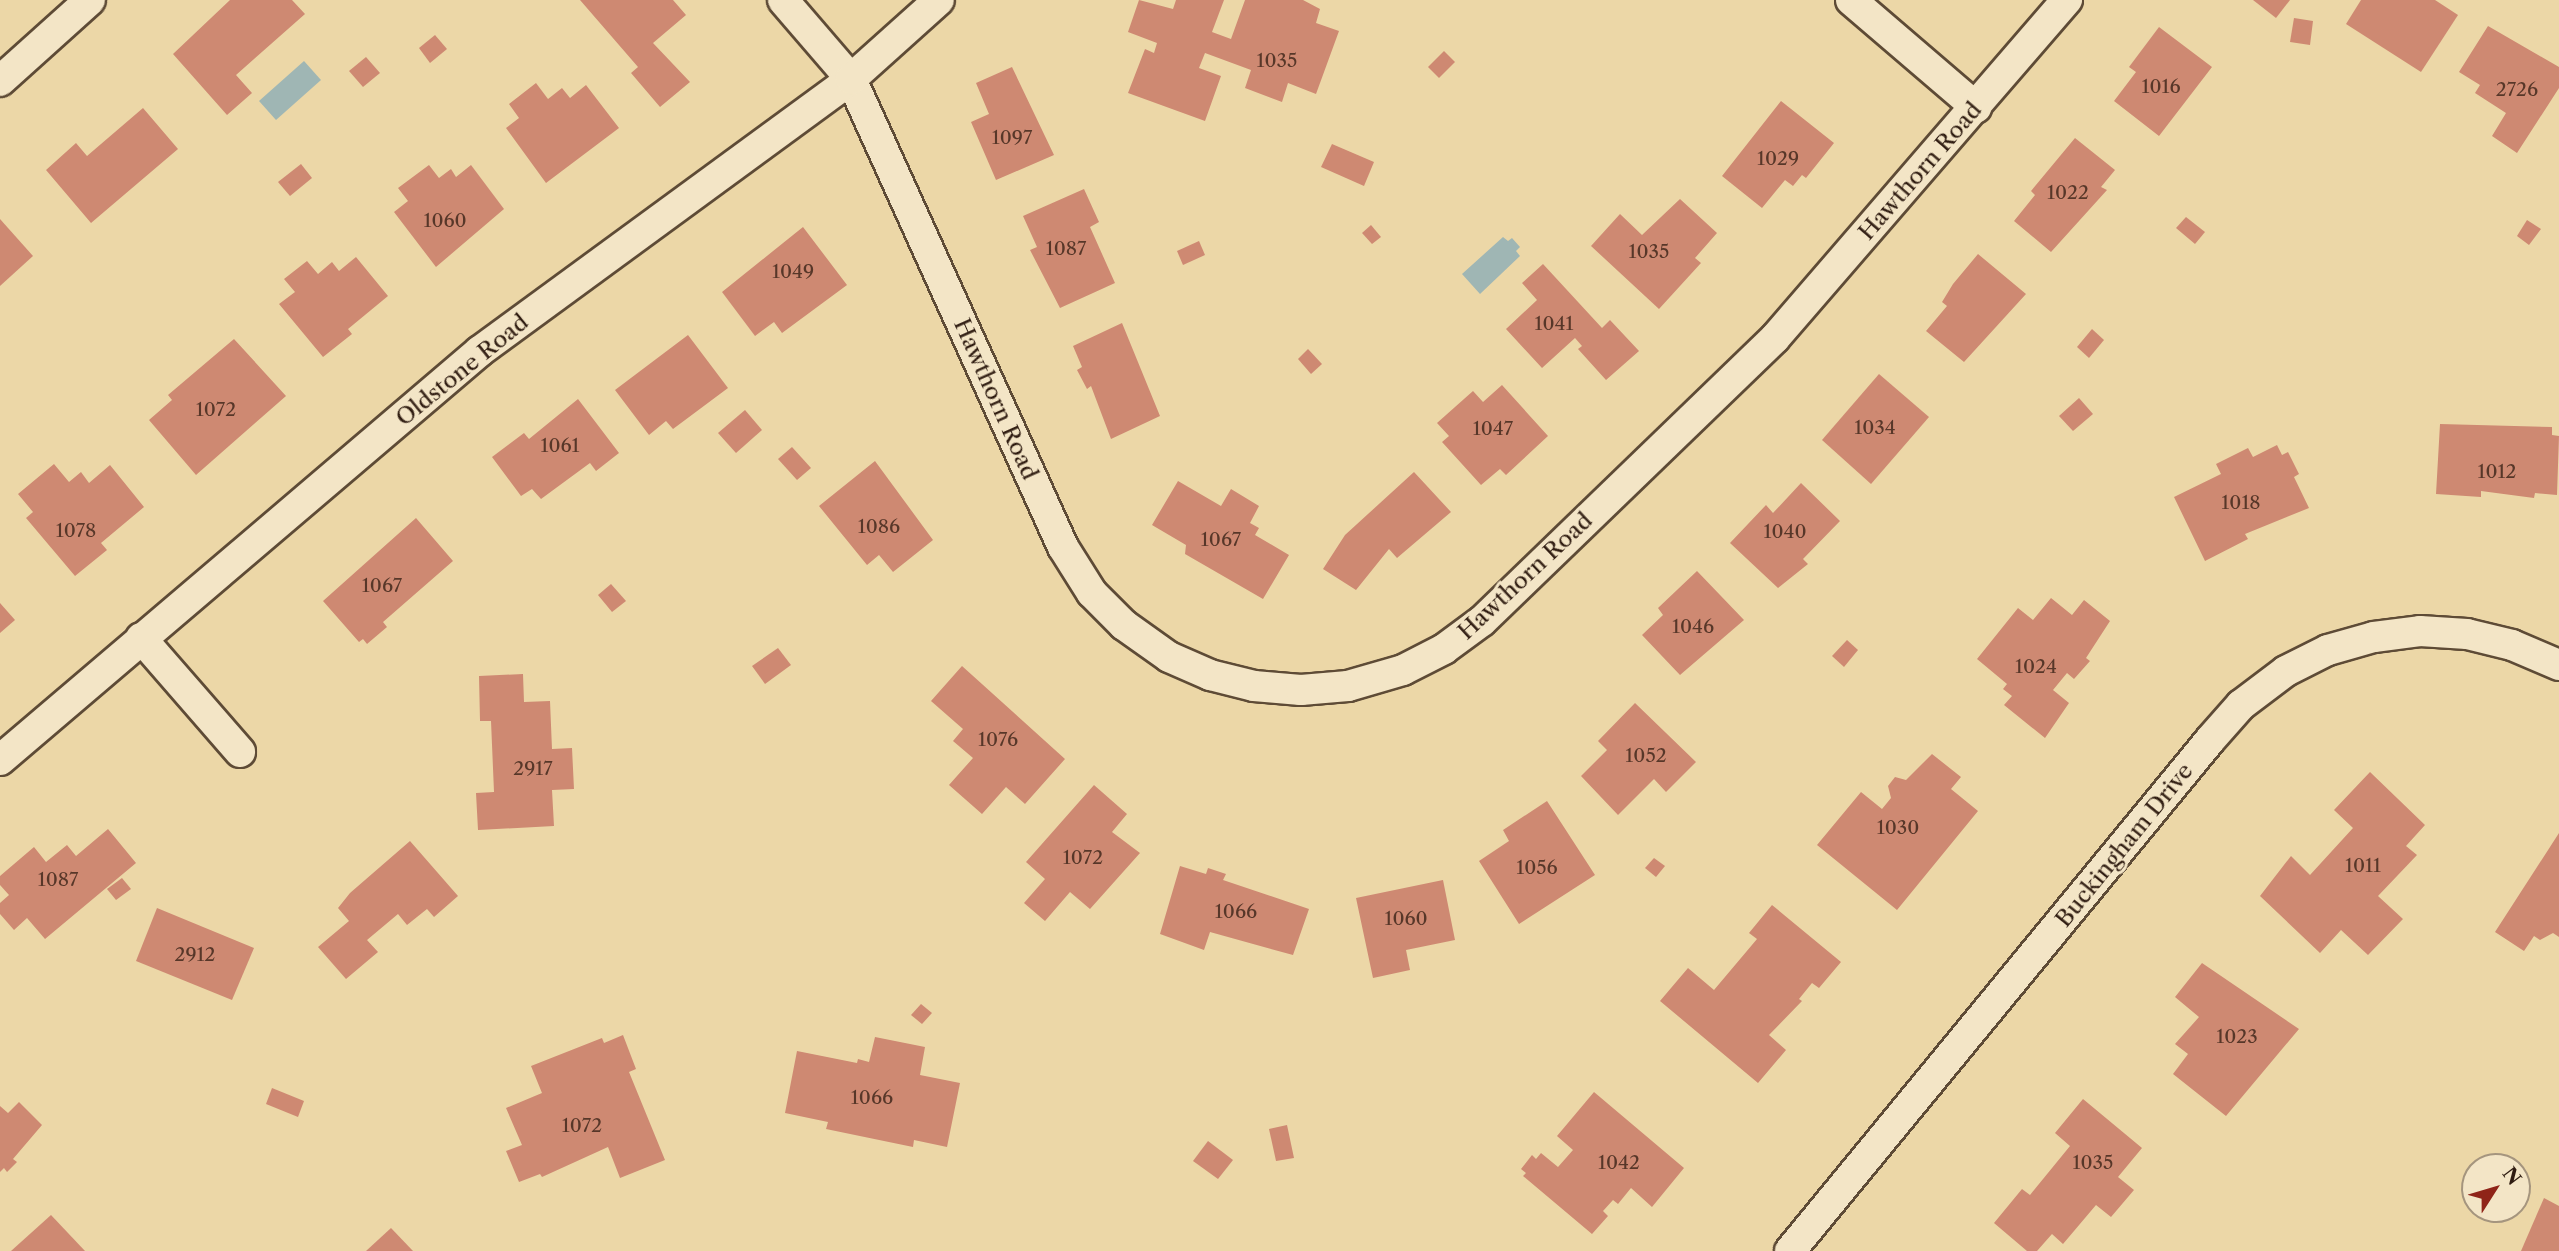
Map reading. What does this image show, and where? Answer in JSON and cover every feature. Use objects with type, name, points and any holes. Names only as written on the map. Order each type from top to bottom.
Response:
[{"type":"street","points":[[0,80],[90,0]]},
{"type":"street","name":"Hawthorn Road","points":[[783,0],[851,79],[1063,547],[1092,593],[1124,625],[1169,657],[1210,675],[1254,686],[1301,690],[1348,686],[1403,670],[1444,649],[1482,621],[1775,338],[2067,0]]},
{"type":"street","name":"Oldstone Road","points":[[0,760],[480,351],[851,79],[939,0]]},
{"type":"street","points":[[1851,0],[1976,107]]},
{"type":"street","name":"Buckingham Drive","points":[[1790,1251],[2241,705],[2286,671],[2328,650],[2374,637],[2420,631],[2501,642],[2559,665]]},
{"type":"street","points":[[141,638],[240,752]]},
{"type":"water","points":[[304,61],[321,80],[276,120],[259,101]]},
{"type":"water","points":[[1503,237],[1508,241],[1512,238],[1520,247],[1516,251],[1520,256],[1480,294],[1462,274]]},
{"type":"building","points":[[230,0],[292,0],[305,14],[236,75],[252,93],[227,115],[173,54]]},
{"type":"building","points":[[580,0],[673,0],[686,15],[653,43],[690,82],[660,107],[631,73],[638,67]]},
{"type":"building","points":[[1139,0],[1173,9],[1176,0],[1224,0],[1212,32],[1231,39],[1245,0],[1303,0],[1320,9],[1316,23],[1339,31],[1316,94],[1288,83],[1282,102],[1245,88],[1251,70],[1205,53],[1199,68],[1221,76],[1205,121],[1128,93],[1145,49],[1154,53],[1157,43],[1128,32]]},
{"type":"building","points":[[2253,0],[2290,0],[2276,18]]},
{"type":"building","points":[[2361,0],[2435,0],[2458,15],[2421,72],[2346,24]]},
{"type":"building","points":[[2294,18],[2313,21],[2310,45],[2290,42]]},
{"type":"building","points":[[2488,26],[2559,67],[2559,88],[2517,153],[2492,136],[2506,113],[2475,93],[2480,85],[2459,72]]},
{"type":"building","points":[[2159,27],[2212,67],[2159,136],[2114,101],[2136,72],[2129,67]]},
{"type":"building","points":[[435,35],[447,49],[430,63],[419,48]]},
{"type":"building","points":[[1444,51],[1455,62],[1439,78],[1428,67]]},
{"type":"building","points":[[366,57],[380,73],[363,87],[349,71]]},
{"type":"building","points":[[1012,67],[1054,155],[996,180],[971,122],[989,114],[976,83]]},
{"type":"building","points":[[536,83],[548,99],[562,88],[570,98],[586,85],[619,128],[546,183],[506,128],[519,118],[509,104]]},
{"type":"building","points":[[1781,101],[1834,143],[1806,178],[1802,175],[1793,186],[1785,180],[1762,208],[1722,176]]},
{"type":"building","points":[[143,108],[178,149],[91,223],[46,170],[76,143],[87,156]]},
{"type":"building","points":[[2075,138],[2115,170],[2101,187],[2107,190],[2051,252],[2014,221],[2035,195],[2031,191]]},
{"type":"building","points":[[1332,144],[1374,162],[1364,186],[1321,167]]},
{"type":"building","points":[[301,164],[312,178],[290,196],[278,182]]},
{"type":"building","points":[[429,165],[439,178],[451,169],[456,177],[471,165],[504,209],[436,267],[394,212],[408,201],[398,188]]},
{"type":"building","points":[[1084,189],[1099,222],[1090,227],[1115,283],[1060,308],[1030,250],[1037,247],[1023,216]]},
{"type":"building","points":[[1680,199],[1717,233],[1695,258],[1701,263],[1659,309],[1591,246],[1620,214],[1642,235]]},
{"type":"building","points":[[2186,217],[2205,232],[2195,244],[2176,228]]},
{"type":"building","points":[[0,219],[33,256],[0,286]]},
{"type":"building","points":[[2527,220],[2541,229],[2529,245],[2517,236]]},
{"type":"building","points":[[1371,225],[1381,237],[1372,244],[1362,233]]},
{"type":"building","points":[[803,227],[847,285],[782,333],[774,322],[755,336],[722,292]]},
{"type":"building","points":[[1199,241],[1205,255],[1183,265],[1177,251]]},
{"type":"building","points":[[1978,254],[2026,294],[1964,362],[1926,331],[1947,306],[1942,302],[1953,284]]},
{"type":"building","points":[[356,257],[388,296],[348,329],[352,334],[323,357],[279,304],[295,292],[284,279],[307,261],[318,274],[332,262],[339,271]]},
{"type":"building","points":[[1543,264],[1602,328],[1610,320],[1639,351],[1606,380],[1578,349],[1582,346],[1575,338],[1542,368],[1506,329],[1537,300],[1522,283]]},
{"type":"building","points":[[1122,323],[1160,416],[1111,439],[1091,386],[1087,389],[1077,370],[1082,367],[1073,346]]},
{"type":"building","points":[[2092,329],[2104,340],[2089,358],[2077,347]]},
{"type":"building","points":[[688,335],[728,388],[673,429],[666,421],[649,435],[615,390]]},
{"type":"building","points":[[234,339],[286,396],[196,475],[149,420],[172,400],[168,395]]},
{"type":"building","points":[[1308,349],[1322,364],[1311,374],[1298,359]]},
{"type":"building","points":[[1879,374],[1929,417],[1871,484],[1822,440]]},
{"type":"building","points":[[1502,385],[1548,436],[1506,475],[1500,469],[1481,485],[1442,442],[1449,436],[1437,423],[1473,391],[1483,402]]},
{"type":"building","points":[[2079,398],[2093,414],[2073,431],[2059,416]]},
{"type":"building","points":[[578,399],[619,453],[596,471],[590,463],[541,499],[532,489],[521,496],[492,457],[524,433],[529,439]]},
{"type":"building","points":[[745,410],[762,430],[736,453],[718,433]]},
{"type":"building","points":[[2440,424],[2552,427],[2552,435],[2559,436],[2557,495],[2535,493],[2534,498],[2481,491],[2481,497],[2436,494]]},
{"type":"building","points":[[2277,445],[2282,455],[2288,452],[2299,474],[2294,477],[2309,508],[2245,534],[2248,539],[2205,561],[2174,497],[2221,474],[2216,464],[2248,448],[2253,457]]},
{"type":"building","points":[[792,447],[811,468],[797,480],[778,459]]},
{"type":"building","points":[[875,461],[933,540],[893,572],[879,555],[867,565],[819,506]]},
{"type":"building","points":[[54,464],[69,482],[81,472],[89,483],[110,465],[144,507],[101,543],[107,550],[75,576],[26,518],[33,512],[18,494]]},
{"type":"building","points":[[1414,472],[1451,512],[1397,558],[1389,549],[1356,590],[1323,569],[1345,535]]},
{"type":"building","points":[[1178,481],[1221,506],[1231,489],[1259,506],[1250,523],[1259,528],[1255,535],[1289,555],[1263,599],[1185,554],[1186,545],[1152,525]]},
{"type":"building","points":[[1801,483],[1840,521],[1803,559],[1808,564],[1778,588],[1730,543],[1766,505],[1773,513]]},
{"type":"building","points":[[416,518],[453,561],[383,622],[387,627],[367,644],[363,639],[359,642],[323,601]]},
{"type":"building","points":[[1697,571],[1744,620],[1680,675],[1642,635],[1663,615],[1658,608]]},
{"type":"building","points":[[611,584],[626,601],[612,612],[598,595]]},
{"type":"building","points":[[2051,598],[2072,615],[2084,600],[2110,621],[2086,658],[2090,661],[2074,679],[2067,673],[2053,690],[2069,703],[2045,738],[2004,705],[2012,696],[2003,689],[2007,684],[1977,659],[2018,608],[2033,620]]},
{"type":"building","points":[[0,603],[15,620],[0,633]]},
{"type":"building","points":[[1847,640],[1858,650],[1844,667],[1832,656]]},
{"type":"building","points":[[778,648],[791,665],[765,684],[752,666]]},
{"type":"building","points":[[962,666],[1065,759],[1025,804],[1006,787],[982,814],[949,785],[973,758],[953,741],[963,729],[931,701]]},
{"type":"building","points":[[523,674],[524,702],[550,701],[552,749],[572,748],[574,789],[552,790],[554,826],[478,830],[476,793],[494,792],[491,721],[480,721],[479,676]]},
{"type":"building","points":[[1635,703],[1696,762],[1666,792],[1654,779],[1618,815],[1581,776],[1607,750],[1598,741]]},
{"type":"building","points":[[1932,754],[1961,777],[1951,789],[1978,811],[1897,910],[1817,845],[1861,792],[1882,809],[1891,798],[1888,786],[1895,777],[1906,780]]},
{"type":"building","points":[[2370,772],[2425,825],[2406,846],[2417,855],[2378,896],[2403,919],[2368,955],[2341,930],[2320,953],[2260,896],[2291,856],[2310,875],[2353,828],[2334,810]]},
{"type":"building","points":[[1094,785],[1127,814],[1112,832],[1140,853],[1090,909],[1070,892],[1045,921],[1024,903],[1045,879],[1026,862]]},
{"type":"building","points":[[1547,801],[1595,875],[1519,924],[1479,861],[1509,841],[1503,830]]},
{"type":"building","points":[[108,829],[136,863],[45,939],[27,918],[14,930],[0,914],[0,903],[9,895],[0,885],[0,876],[34,847],[46,862],[67,845],[76,856]]},
{"type":"building","points":[[2559,833],[2559,937],[2553,933],[2540,940],[2534,936],[2524,951],[2495,932]]},
{"type":"building","points":[[410,841],[458,896],[434,917],[427,909],[407,925],[398,914],[367,940],[378,952],[346,979],[318,947],[349,921],[338,908],[350,893]]},
{"type":"building","points":[[1654,858],[1665,866],[1656,877],[1645,868]]},
{"type":"building","points":[[1180,866],[1206,874],[1208,868],[1226,874],[1223,880],[1309,909],[1293,955],[1210,932],[1204,950],[1160,934]]},
{"type":"building","points":[[122,878],[131,889],[116,900],[107,889]]},
{"type":"building","points":[[1443,880],[1455,940],[1406,950],[1410,970],[1373,978],[1356,898]]},
{"type":"building","points":[[1772,905],[1841,962],[1819,988],[1812,983],[1799,999],[1802,1001],[1769,1035],[1786,1050],[1758,1083],[1660,1001],[1688,968],[1714,990],[1757,939],[1749,933]]},
{"type":"building","points":[[157,908],[254,948],[232,1000],[136,961]]},
{"type":"building","points":[[2202,963],[2299,1029],[2226,1116],[2173,1074],[2188,1054],[2175,1044],[2199,1017],[2175,997]]},
{"type":"building","points":[[921,1004],[932,1013],[922,1024],[911,1015]]},
{"type":"building","points":[[623,1035],[636,1069],[629,1072],[665,1160],[620,1178],[608,1147],[542,1177],[540,1174],[519,1182],[506,1151],[522,1145],[506,1108],[542,1093],[531,1066],[602,1038],[604,1043]]},
{"type":"building","points":[[875,1037],[925,1047],[920,1075],[960,1083],[947,1147],[914,1140],[913,1147],[826,1129],[828,1122],[785,1113],[797,1051],[857,1063],[858,1059],[869,1062]]},
{"type":"building","points":[[272,1088],[304,1101],[298,1117],[266,1104]]},
{"type":"building","points":[[1594,1092],[1684,1168],[1652,1207],[1631,1188],[1618,1204],[1613,1200],[1603,1211],[1608,1216],[1592,1234],[1523,1176],[1526,1173],[1521,1169],[1532,1155],[1536,1159],[1541,1153],[1558,1167],[1573,1150],[1557,1136]]},
{"type":"building","points":[[2083,1099],[2142,1148],[2118,1177],[2134,1190],[2111,1217],[2096,1205],[2063,1244],[2052,1234],[2037,1251],[2027,1251],[1994,1223],[2022,1189],[2030,1195],[2070,1146],[2055,1133]]},
{"type":"building","points":[[19,1102],[42,1125],[13,1159],[17,1162],[7,1172],[4,1168],[0,1172],[0,1106],[8,1113]]},
{"type":"building","points":[[1287,1125],[1294,1158],[1276,1161],[1269,1129]]},
{"type":"building","points":[[1208,1141],[1233,1160],[1218,1179],[1193,1161]]},
{"type":"building","points":[[2544,1198],[2559,1206],[2559,1251],[2521,1251]]},
{"type":"building","points":[[51,1215],[85,1251],[11,1251]]},
{"type":"building","points":[[391,1228],[413,1251],[366,1251]]}]
